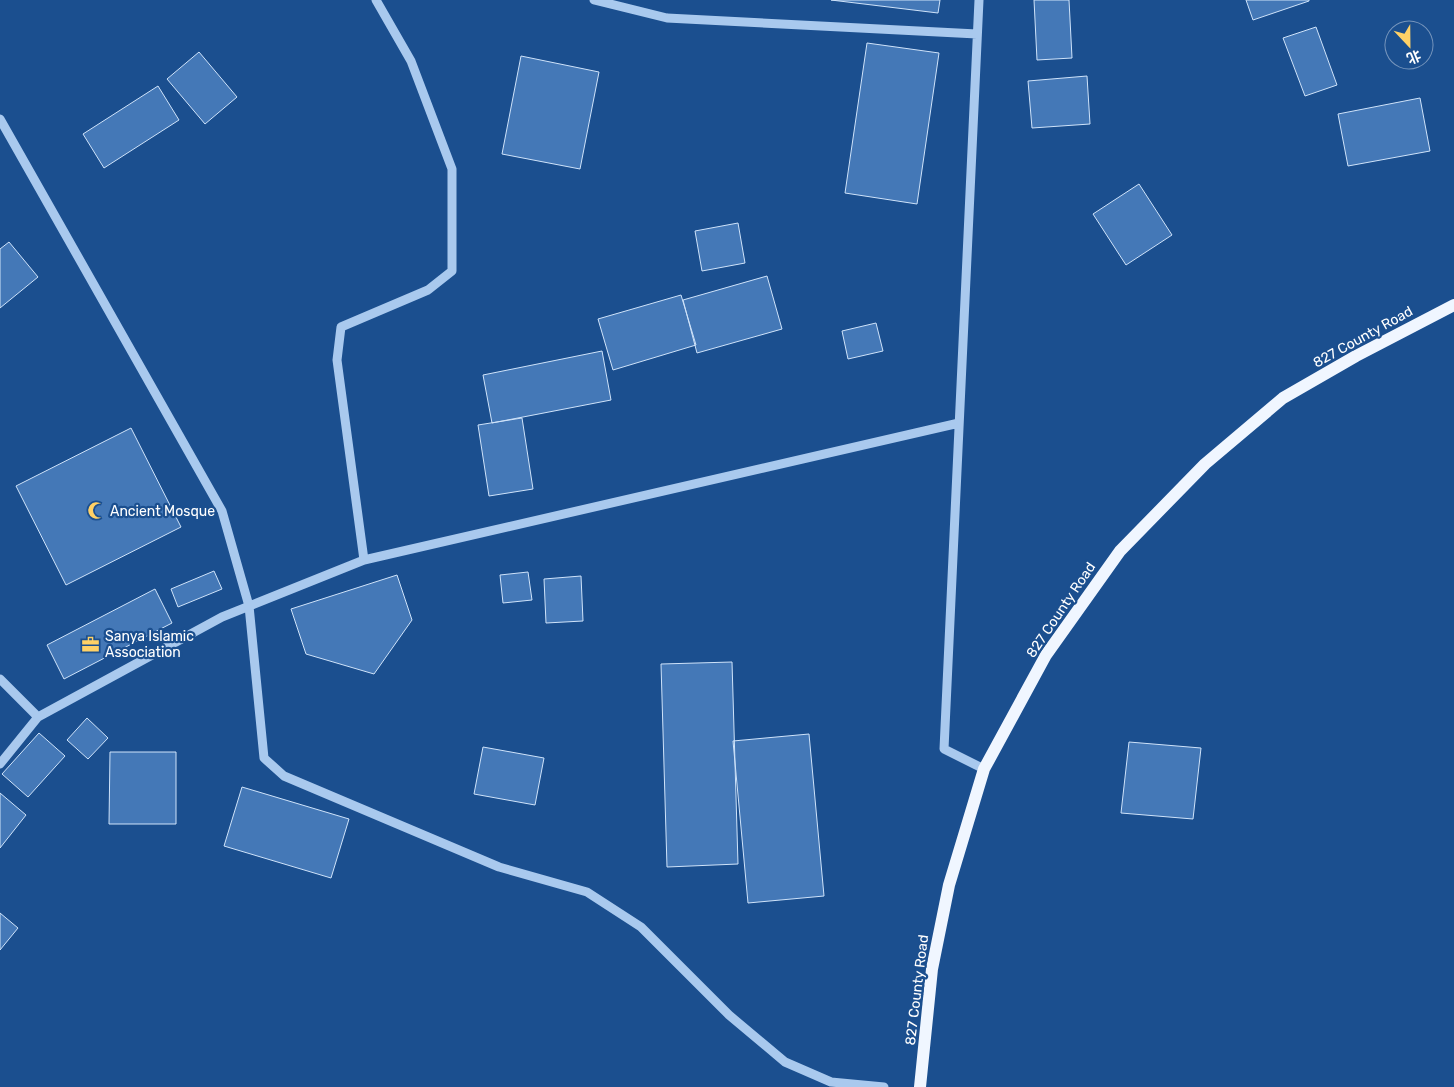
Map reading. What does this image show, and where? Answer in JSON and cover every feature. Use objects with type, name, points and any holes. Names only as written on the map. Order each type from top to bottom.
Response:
[{"type":"main road","name":"827 County Road","points":[[920,1087],[932,968],[949,885],[984,770],[1046,655],[1120,551],[1205,464],[1283,398],[1356,356],[1454,305]]},
{"type":"street","points":[[364,560],[337,360],[341,327],[428,290],[452,271],[452,169],[411,61],[376,0]]},
{"type":"street","points":[[594,0],[667,18],[977,34]]},
{"type":"street","points":[[979,0],[944,749],[984,770]]},
{"type":"street","points":[[0,119],[222,511],[249,606],[264,758],[284,776],[499,867],[587,892],[641,927],[730,1015],[785,1062],[831,1082],[884,1087]]},
{"type":"street","points":[[0,764],[38,717],[222,617],[364,560],[959,423]]},
{"type":"street","points":[[0,679],[38,717]]},
{"type":"building","points":[[831,0],[940,0],[938,13]]},
{"type":"building","points":[[1034,0],[1069,0],[1072,58],[1037,60]]},
{"type":"building","points":[[1246,0],[1309,0],[1309,1],[1253,20]]},
{"type":"building","points":[[1316,27],[1337,85],[1305,96],[1283,38]]},
{"type":"building","points":[[867,43],[939,53],[917,204],[845,193]]},
{"type":"building","points":[[199,52],[237,97],[205,124],[167,79]]},
{"type":"building","points":[[521,56],[599,72],[580,169],[502,154]]},
{"type":"building","points":[[1087,76],[1090,124],[1032,128],[1028,81]]},
{"type":"building","points":[[158,86],[179,120],[104,168],[83,134]]},
{"type":"building","points":[[1420,98],[1430,151],[1348,166],[1338,114]]},
{"type":"building","points":[[1139,184],[1172,235],[1126,265],[1093,214]]},
{"type":"building","points":[[738,223],[745,263],[702,271],[695,231]]},
{"type":"building","points":[[9,242],[38,277],[0,308],[0,249]]},
{"type":"building","points":[[767,276],[782,329],[697,353],[683,300]]},
{"type":"building","points":[[681,295],[696,345],[613,370],[598,319]]},
{"type":"building","points":[[876,323],[883,351],[848,359],[842,331]]},
{"type":"building","points":[[602,351],[611,400],[492,423],[483,375]]},
{"type":"building","points":[[522,418],[533,489],[489,496],[478,425]]},
{"type":"building","points":[[131,428],[181,527],[66,585],[16,486]]},
{"type":"building","points":[[214,571],[222,589],[178,607],[171,589]]},
{"type":"building","points":[[528,572],[532,600],[503,603],[500,575]]},
{"type":"building","points":[[397,575],[412,620],[374,674],[306,654],[291,609]]},
{"type":"building","points":[[581,576],[583,621],[546,623],[544,579]]},
{"type":"building","points":[[155,589],[172,623],[64,679],[47,645]]},
{"type":"building","points":[[732,662],[738,864],[667,867],[661,664]]},
{"type":"building","points":[[87,718],[108,738],[88,759],[67,740]]},
{"type":"building","points":[[39,733],[65,756],[28,797],[2,774]]},
{"type":"building","points":[[809,734],[824,896],[748,903],[733,741]]},
{"type":"building","points":[[1129,742],[1201,748],[1193,819],[1121,813]]},
{"type":"building","points":[[483,747],[544,758],[535,805],[474,794]]},
{"type":"building","points":[[110,752],[176,752],[176,824],[109,824]]},
{"type":"building","points":[[242,787],[349,819],[331,878],[224,846]]},
{"type":"building","points":[[0,793],[26,815],[0,848]]},
{"type":"building","points":[[0,913],[18,928],[0,950]]},
{"type":"place","name":"Ancient Mosque","points":[[96,511]]},
{"type":"place","name":"Sanya Islamic Association","points":[[91,644]]}]
